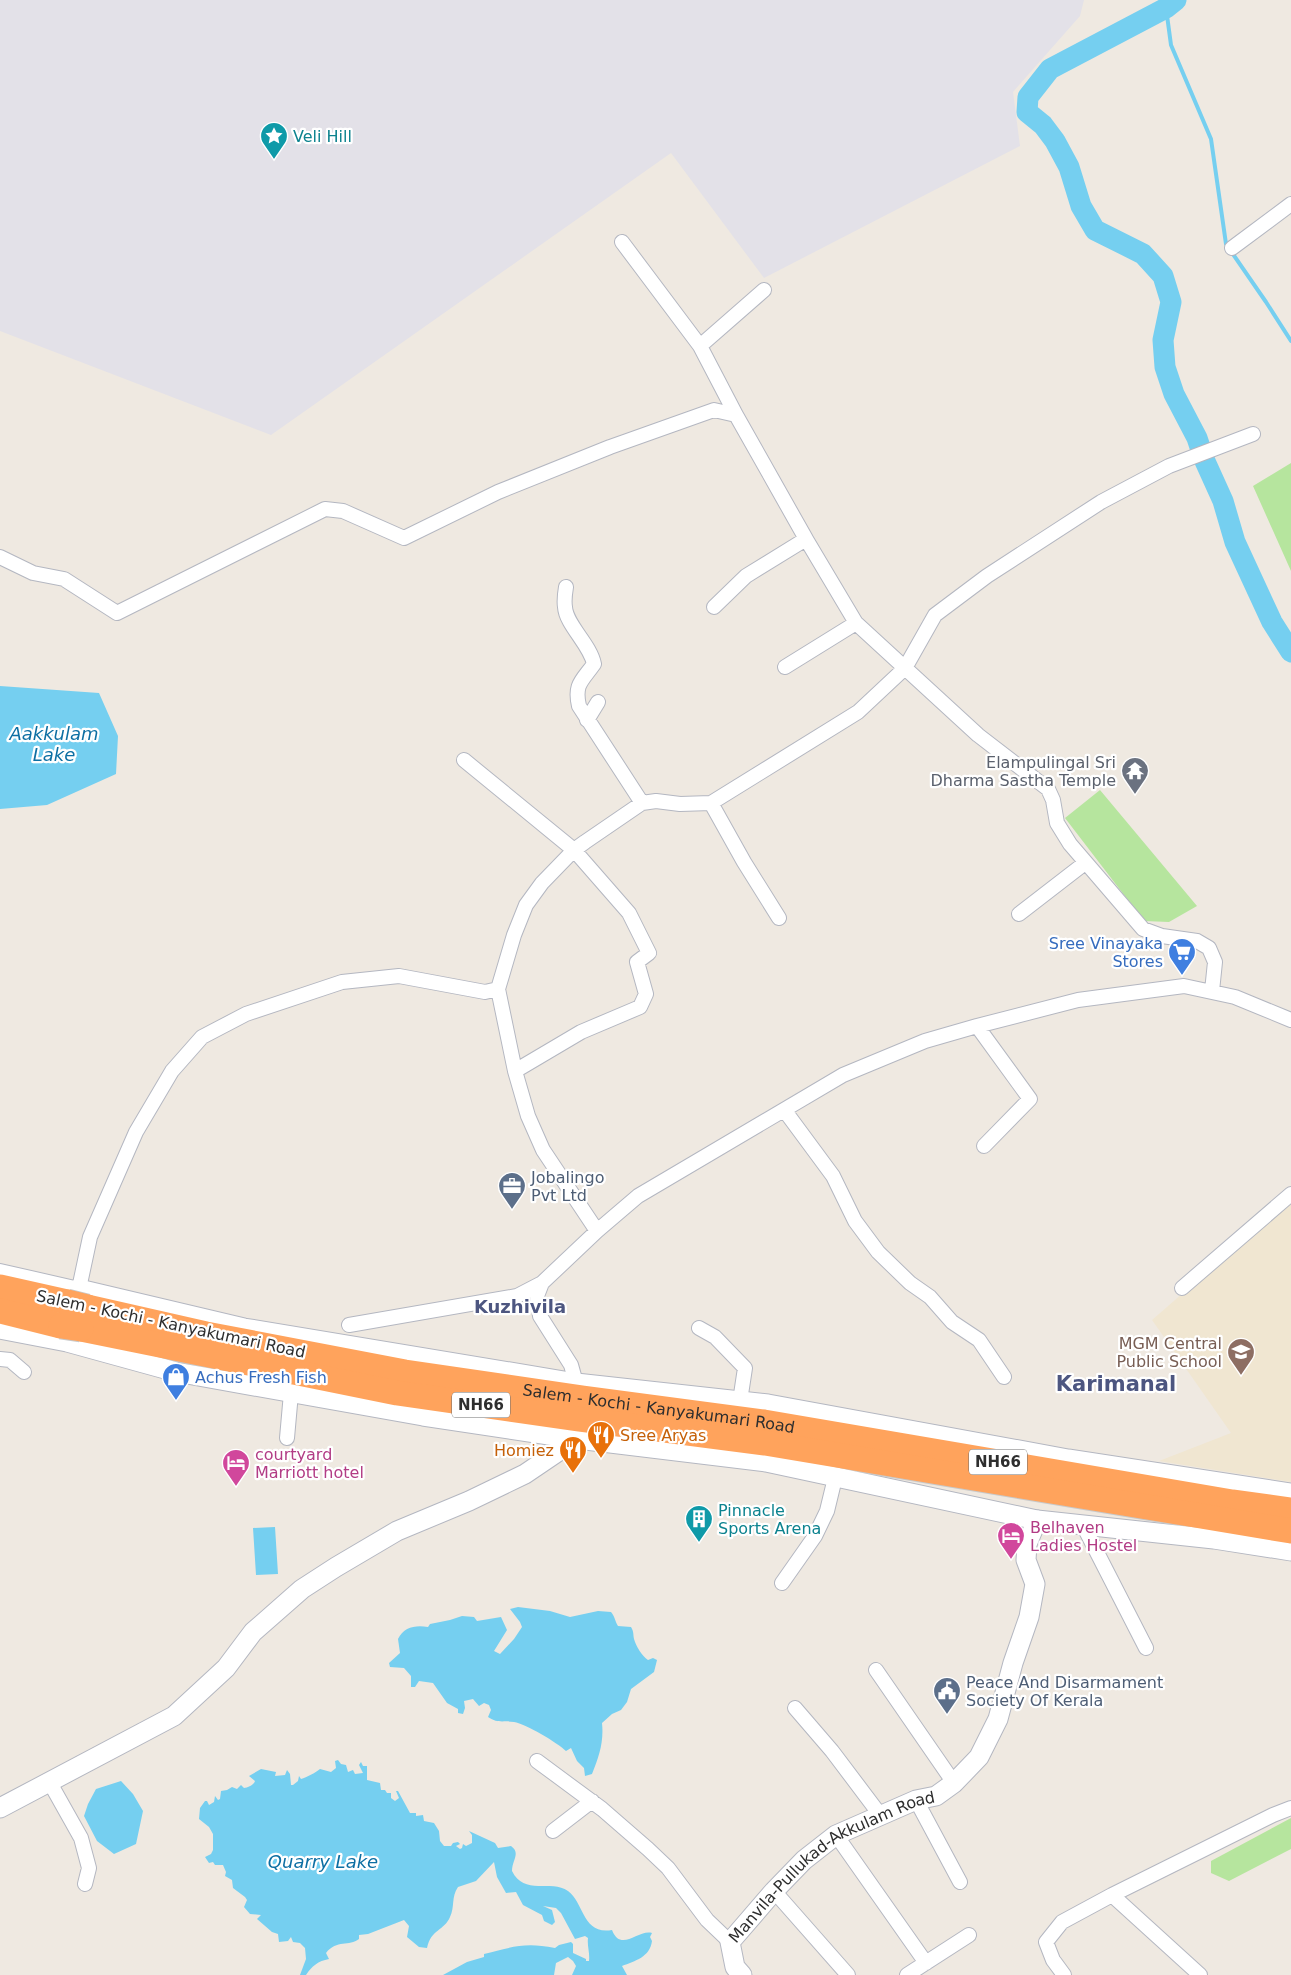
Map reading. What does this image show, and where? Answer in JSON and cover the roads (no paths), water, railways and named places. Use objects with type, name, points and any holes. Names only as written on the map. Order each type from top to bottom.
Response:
[{"type":"highway","name":"Salem - Kochi - Kanyakumari Road","points":[[0,1288],[74,1316],[379,1390],[577,1409],[764,1422],[1222,1501],[1291,1510]]},
{"type":"highway","name":"Salem - Kochi - Kanyakumari Road","points":[[0,1311],[74,1316]]},
{"type":"highway","name":"Salem - Kochi - Kanyakumari Road","points":[[577,1409],[765,1443],[1291,1531]]},
{"type":"street","points":[[1232,248],[1291,204]]},
{"type":"street","points":[[622,242],[700,346],[736,416],[856,623],[978,735],[1048,789],[1053,800],[1057,823],[1070,844],[1143,929],[1162,936],[1197,941],[1209,948],[1215,962],[1212,991]]},
{"type":"street","points":[[700,346],[764,290]]},
{"type":"street","points":[[0,557],[33,573],[64,579],[117,613],[325,509],[343,511],[404,538],[498,492],[610,447],[714,410],[736,416]]},
{"type":"street","points":[[597,1231],[543,1150],[528,1116],[498,989],[514,935],[526,905],[542,883],[574,850],[642,804],[656,801],[680,804],[711,803],[858,712],[905,668],[935,615],[987,576],[1101,502],[1169,466],[1253,434]]},
{"type":"street","points":[[714,607],[746,576],[806,539]]},
{"type":"street","points":[[566,587],[564,609],[592,654],[594,664],[576,693],[580,706],[587,720],[642,804]]},
{"type":"street","points":[[785,667],[856,623]]},
{"type":"street","points":[[587,720],[598,702]]},
{"type":"street","points":[[464,760],[574,850],[629,913],[649,954],[637,962],[646,994],[640,1007],[581,1032],[516,1071]]},
{"type":"street","points":[[711,803],[744,862],[779,918]]},
{"type":"street","points":[[1019,914],[1085,862]]},
{"type":"street","points":[[74,1316],[90,1237],[136,1132],[172,1071],[202,1037],[246,1014],[342,982],[399,976],[486,992],[498,989]]},
{"type":"street","points":[[349,1325],[517,1296],[542,1283],[597,1231],[638,1196],[785,1111],[843,1075],[925,1041],[1078,1000],[1184,986],[1235,997],[1291,1020]]},
{"type":"street","points":[[977,1026],[1030,1099],[984,1146]]},
{"type":"street","points":[[785,1111],[833,1176],[855,1221],[878,1252],[910,1283],[930,1296],[952,1322],[979,1340],[1004,1377]]},
{"type":"street","points":[[1182,1288],[1291,1194]]},
{"type":"street","points":[[0,1271],[74,1316],[176,1372],[423,1416],[740,1401],[768,1404],[1068,1459],[1291,1493]]},
{"type":"street","points":[[0,1808],[174,1716],[226,1668],[252,1632],[302,1589],[397,1531],[469,1501],[524,1474],[556,1453],[577,1409],[570,1365],[540,1316],[537,1296],[542,1283]]},
{"type":"street","points":[[0,1329],[74,1316],[244,1328],[577,1409],[766,1462],[835,1478],[1037,1520],[1214,1539],[1291,1551]]},
{"type":"street","points":[[699,1328],[715,1338],[745,1368],[740,1401]]},
{"type":"street","points":[[0,1359],[10,1360],[24,1372]]},
{"type":"street","points":[[287,1438],[291,1393]]},
{"type":"street","points":[[782,1584],[816,1536],[827,1511],[835,1478]]},
{"type":"street","name":"Manvila-Pullukad-Akkulam Road","points":[[742,1975],[734,1967],[730,1942],[774,1891],[804,1860],[836,1835],[916,1800],[936,1796],[954,1783],[979,1757],[998,1719],[1013,1663],[1029,1617],[1035,1584],[1026,1560],[1027,1544],[1037,1520]]},
{"type":"street","points":[[1083,1525],[1146,1648]]},
{"type":"street","points":[[876,1670],[954,1783]]},
{"type":"street","points":[[795,1708],[832,1751],[881,1816]]},
{"type":"street","points":[[537,1761],[592,1801],[648,1849],[668,1868],[707,1920],[730,1942]]},
{"type":"street","points":[[48,1781],[82,1838],[89,1868],[85,1884]]},
{"type":"street","points":[[916,1800],[960,1882]]},
{"type":"street","points":[[553,1831],[592,1801]]},
{"type":"street","points":[[1064,1975],[1053,1960],[1046,1942],[1062,1922],[1112,1895],[1273,1815],[1291,1808]]},
{"type":"street","points":[[836,1835],[926,1963]]},
{"type":"street","points":[[774,1891],[848,1975]]},
{"type":"street","points":[[1112,1895],[1200,1975]]},
{"type":"street","points":[[907,1975],[969,1935]]},
{"type":"water","name":"Aakkulam Lake","points":[[0,686],[99,693],[118,736],[116,774],[47,805],[0,809]]},
{"type":"water","points":[[275,1527],[278,1574],[256,1575],[253,1528]]},
{"type":"water","points":[[518,1607],[550,1611],[570,1617],[598,1611],[611,1612],[618,1626],[631,1627],[636,1645],[644,1656],[648,1660],[653,1658],[657,1660],[654,1672],[631,1689],[627,1702],[621,1710],[612,1714],[602,1723],[600,1749],[592,1774],[585,1776],[584,1768],[577,1761],[571,1748],[566,1751],[541,1734],[519,1723],[498,1721],[488,1717],[491,1710],[489,1705],[484,1703],[479,1706],[473,1699],[464,1701],[465,1708],[463,1714],[458,1713],[458,1709],[447,1703],[433,1683],[419,1681],[415,1687],[411,1687],[411,1676],[404,1668],[390,1667],[389,1663],[400,1653],[398,1639],[407,1629],[419,1626],[428,1627],[430,1624],[462,1616],[474,1617],[477,1621],[501,1617],[507,1630],[494,1651],[500,1654],[522,1627],[510,1609]]},
{"type":"water","name":"Quarry Lake","points":[[338,1760],[341,1764],[346,1765],[348,1772],[353,1770],[355,1774],[363,1773],[359,1765],[361,1762],[363,1766],[367,1766],[367,1780],[380,1783],[381,1790],[391,1793],[391,1798],[395,1801],[399,1798],[396,1791],[398,1791],[410,1813],[416,1813],[416,1816],[423,1815],[424,1821],[434,1823],[439,1831],[440,1841],[444,1846],[451,1846],[453,1843],[458,1842],[460,1844],[456,1846],[460,1849],[463,1844],[466,1846],[472,1843],[472,1835],[469,1831],[495,1843],[498,1848],[511,1846],[516,1854],[512,1871],[517,1879],[531,1885],[554,1886],[568,1891],[589,1923],[595,1928],[612,1930],[620,1940],[652,1933],[650,1937],[652,1941],[651,1946],[648,1951],[641,1958],[622,1966],[627,1975],[572,1975],[576,1966],[568,1957],[556,1963],[554,1975],[443,1975],[467,1962],[484,1957],[484,1954],[519,1946],[535,1945],[555,1948],[571,1942],[573,1944],[573,1953],[589,1961],[588,1938],[585,1936],[575,1939],[561,1913],[556,1908],[543,1906],[552,1910],[555,1922],[552,1925],[544,1921],[542,1915],[523,1905],[516,1892],[506,1893],[497,1877],[494,1862],[476,1881],[458,1887],[454,1894],[450,1917],[431,1937],[427,1948],[419,1947],[407,1937],[409,1926],[404,1920],[368,1934],[359,1935],[359,1939],[351,1943],[334,1946],[326,1953],[329,1959],[316,1964],[306,1975],[300,1975],[306,1959],[305,1948],[300,1943],[293,1942],[291,1937],[288,1941],[279,1942],[278,1934],[272,1932],[257,1919],[261,1915],[250,1914],[244,1907],[247,1900],[233,1888],[232,1880],[225,1876],[226,1872],[223,1865],[215,1865],[213,1862],[209,1863],[205,1857],[211,1854],[213,1850],[213,1834],[209,1827],[199,1819],[200,1808],[205,1801],[209,1805],[214,1802],[215,1796],[218,1800],[220,1799],[221,1791],[232,1787],[237,1789],[241,1785],[244,1788],[249,1787],[255,1781],[249,1776],[261,1769],[276,1772],[275,1776],[285,1775],[287,1770],[290,1774],[291,1785],[293,1785],[298,1781],[299,1776],[301,1779],[320,1769],[331,1772],[336,1768],[335,1761]]},
{"type":"water","points":[[121,1781],[133,1794],[143,1811],[136,1844],[114,1854],[97,1841],[84,1816],[96,1789]]},
{"type":"waterway","points":[[1176,0],[1166,8],[1050,69],[1028,97],[1027,112],[1043,125],[1055,141],[1069,167],[1081,206],[1095,230],[1143,254],[1163,276],[1171,302],[1163,340],[1165,367],[1174,394],[1197,438],[1204,459],[1223,501],[1235,542],[1272,622],[1291,652]]},
{"type":"waterway","points":[[1157,15],[1166,8],[1171,45],[1211,139],[1226,244],[1291,341]]},
{"type":"place","name":"Veli Hill","points":[[274,160]]},
{"type":"place","name":"Elampulingal Sri Dharma Sastha Temple","points":[[1135,795]]},
{"type":"place","name":"Sree Vinayaka Stores","points":[[1182,976]]},
{"type":"place","name":"Jobalingo Pvt Ltd","points":[[512,1210]]},
{"type":"place","name":"MGM Central Public School","points":[[1241,1376]]},
{"type":"place","name":"Achus Fresh Fish","points":[[176,1401]]},
{"type":"place","name":"Sree Aryas","points":[[601,1459]]},
{"type":"place","name":"Homiez","points":[[573,1474]]},
{"type":"place","name":"courtyard Marriott hotel","points":[[236,1487]]},
{"type":"place","name":"Pinnacle Sports Arena","points":[[699,1543]]},
{"type":"place","name":"Belhaven Ladies Hostel","points":[[1011,1560]]},
{"type":"place","name":"Peace And Disarmament Society Of Kerala","points":[[947,1715]]},
{"type":"district","name":"Kuzhivila","points":[[520,1306]]},
{"type":"district","name":"Karimanal","points":[[1116,1384]]}]
